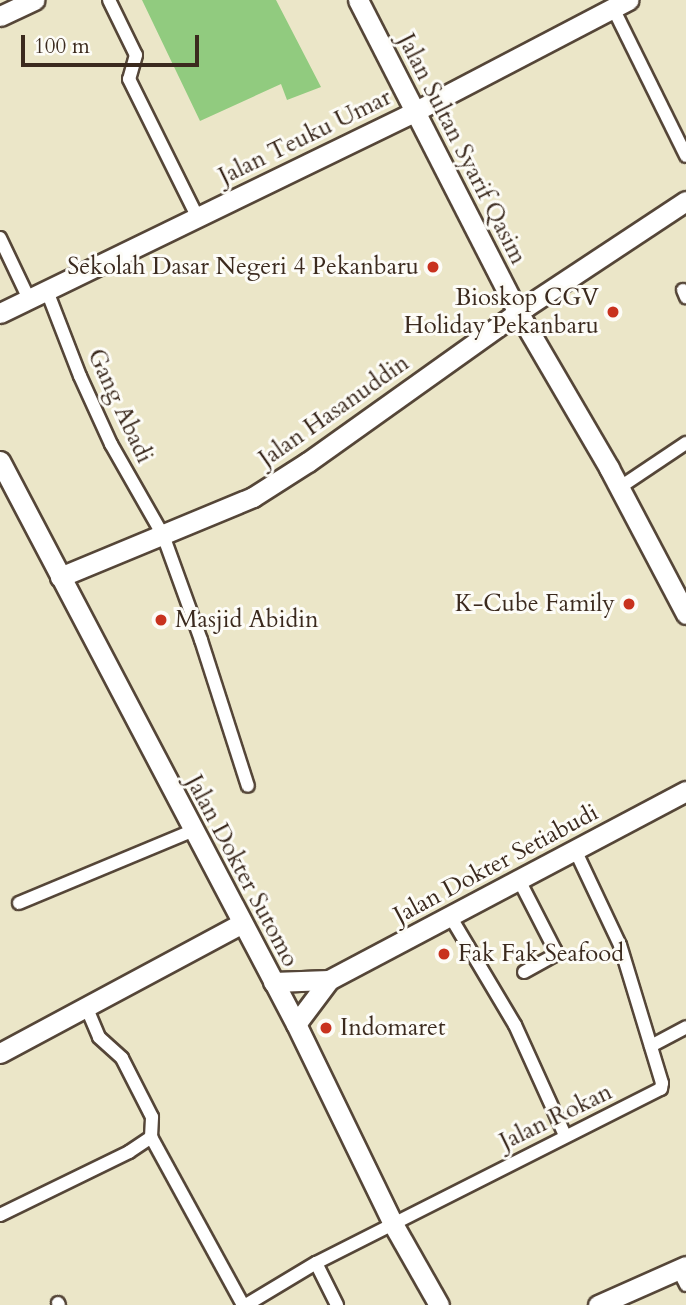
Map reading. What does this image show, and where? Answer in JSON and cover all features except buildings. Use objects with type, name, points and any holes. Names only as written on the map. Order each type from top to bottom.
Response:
[{"type":"main road","points":[[0,16],[34,0]]},
{"type":"main road","name":"Jalan Sultan Syarif Qasim","points":[[358,0],[518,312],[620,488],[686,614]]},
{"type":"main road","name":"Jalan Teuku Umar","points":[[0,313],[414,112],[620,4]]},
{"type":"main road","name":"Jalan Hasanuddin","points":[[60,577],[253,497],[308,462],[518,312],[686,201]]},
{"type":"main road","name":"Jalan Dokter Sutomo","points":[[0,461],[192,831],[296,1024],[393,1224],[439,1305]]},
{"type":"main road","name":"Jalan Dokter Setiabudi","points":[[296,1024],[330,981],[686,791]]},
{"type":"main road","points":[[0,1053],[241,924]]},
{"type":"main road","name":"Jalan Dokter Setiabudi","points":[[273,982],[330,981]]},
{"type":"main road","points":[[598,1305],[683,1273]]},
{"type":"street","points":[[109,0],[135,51],[137,60],[129,79],[197,216]]},
{"type":"street","points":[[620,4],[686,156]]},
{"type":"street","name":"Gang Abadi","points":[[0,238],[38,295],[111,444],[163,535],[201,640],[248,786]]},
{"type":"street","points":[[620,488],[686,443]]},
{"type":"street","points":[[19,903],[192,831]]},
{"type":"street","name":"Jalan Rokan","points":[[244,1305],[316,1263],[565,1135],[662,1089],[620,945],[575,850]]},
{"type":"street","points":[[519,880],[555,950],[553,956],[524,972]]},
{"type":"street","points":[[450,916],[515,1025],[565,1135]]},
{"type":"street","points":[[86,1006],[99,1037],[122,1058],[152,1117],[151,1137],[244,1305]]},
{"type":"street","points":[[651,1046],[686,1027]]},
{"type":"street","points":[[0,1215],[129,1152],[151,1137]]},
{"type":"street","points":[[316,1263],[337,1305]]},
{"type":"green space","points":[[142,0],[276,0],[321,87],[287,100],[281,84],[200,121]]},
{"type":"place","name":"Sekolah Dasar Negeri 4 Pekanbaru","points":[[433,267]]},
{"type":"place","name":"Bioskop CGV Holiday Pekanbaru","points":[[613,312]]},
{"type":"place","name":"K-Cube Family","points":[[629,604]]},
{"type":"place","name":"Masjid Abidin","points":[[161,620]]},
{"type":"place","name":"Fak Fak Seafood","points":[[444,954]]},
{"type":"place","name":"Indomaret","points":[[326,1028]]}]
